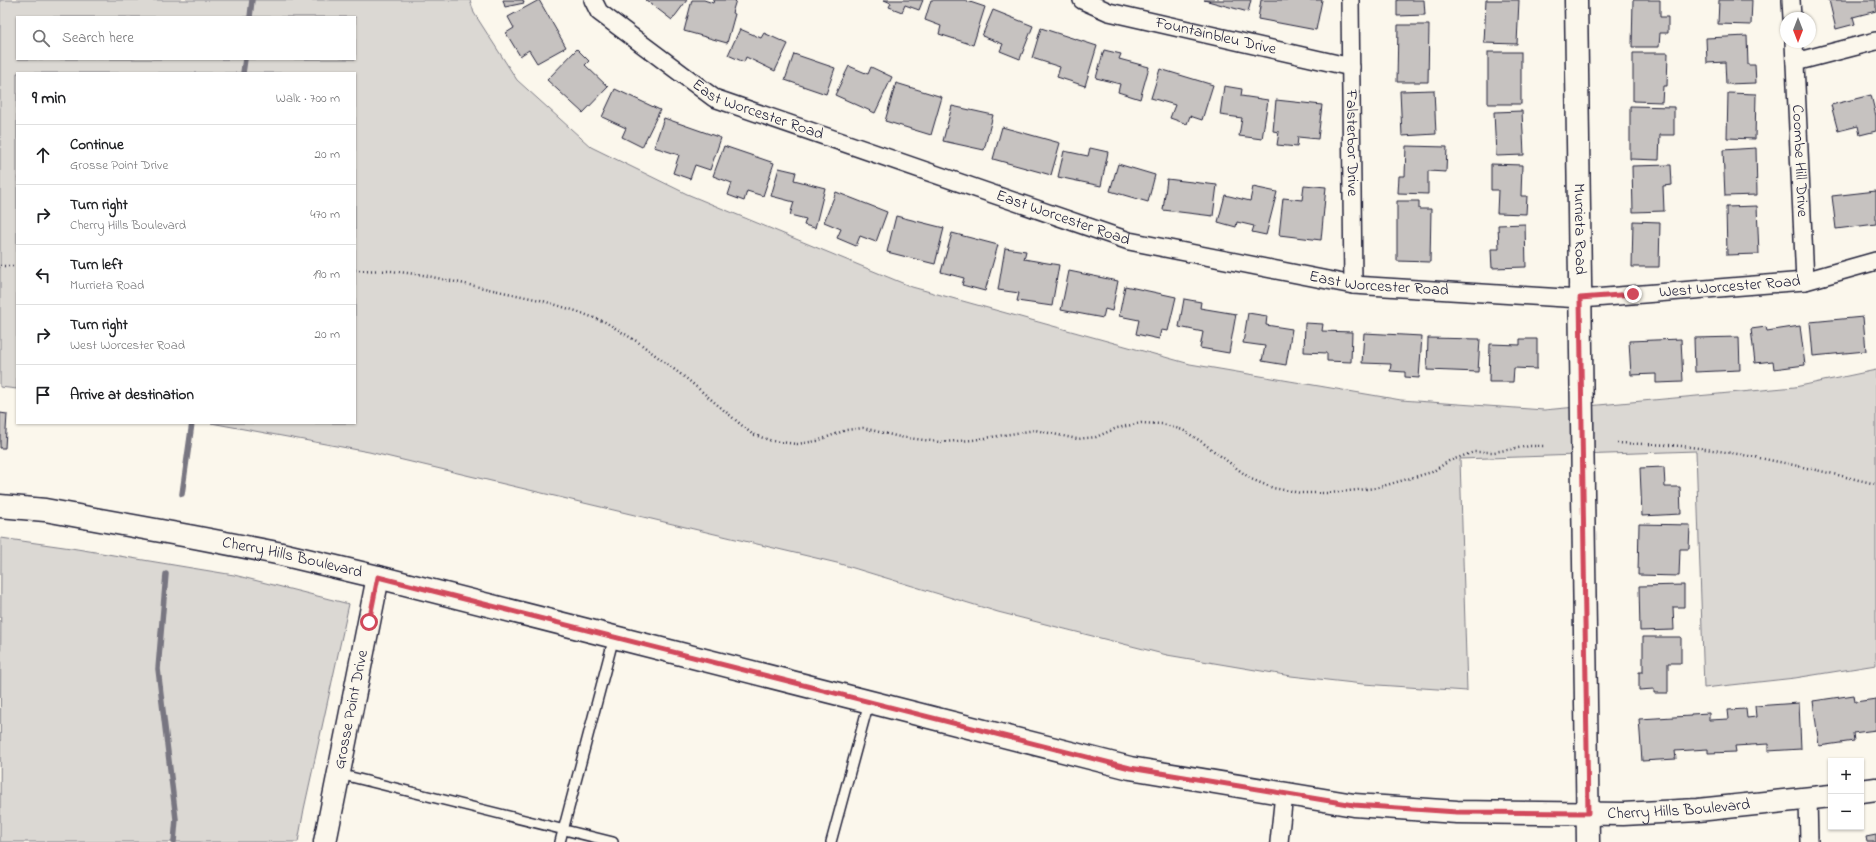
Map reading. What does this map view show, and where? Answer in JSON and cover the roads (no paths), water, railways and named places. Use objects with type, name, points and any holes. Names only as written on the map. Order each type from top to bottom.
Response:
[{"type":"street","name":"East Worcester Road","points":[[593,0],[599,12],[714,98],[1130,241],[1353,285],[1580,298]]},
{"type":"street","name":"Fountainbleu Drive","points":[[1082,0],[1109,12],[1351,67]]},
{"type":"street","name":"Falsterbor Drive","points":[[1350,0],[1353,285]]},
{"type":"street","name":"Murrieta Road","points":[[1576,0],[1588,842]]},
{"type":"street","points":[[1791,0],[1792,12]]},
{"type":"street","points":[[1795,62],[1876,41]]},
{"type":"street","name":"Coombe Hill Drive","points":[[1794,48],[1805,281]]},
{"type":"street","name":"West Worcester Road","points":[[1580,298],[1805,281],[1876,260]]},
{"type":"street","name":"Cherry Hills Boulevard","points":[[0,506],[45,510],[277,553],[378,577],[1130,768],[1284,794],[1354,805],[1425,811],[1556,814],[1698,810],[1808,800],[1828,797]]},
{"type":"street","name":"Grosse Point Drive","points":[[325,842],[378,577]]},
{"type":"street","points":[[1864,791],[1876,789]]},
{"type":"street","points":[[1278,842],[1284,794]]},
{"type":"street","points":[[1808,800],[1809,842]]},
{"type":"lane","points":[[560,842],[614,637]]},
{"type":"lane","points":[[831,842],[869,702]]},
{"type":"lane","points":[[338,773],[613,842]]},
{"type":"waterway","points":[[250,16],[252,0]]},
{"type":"waterway","points":[[243,72],[245,60]]},
{"type":"waterway","points":[[182,494],[192,424]]},
{"type":"waterway","points":[[166,574],[158,669],[176,819],[174,842]]}]
